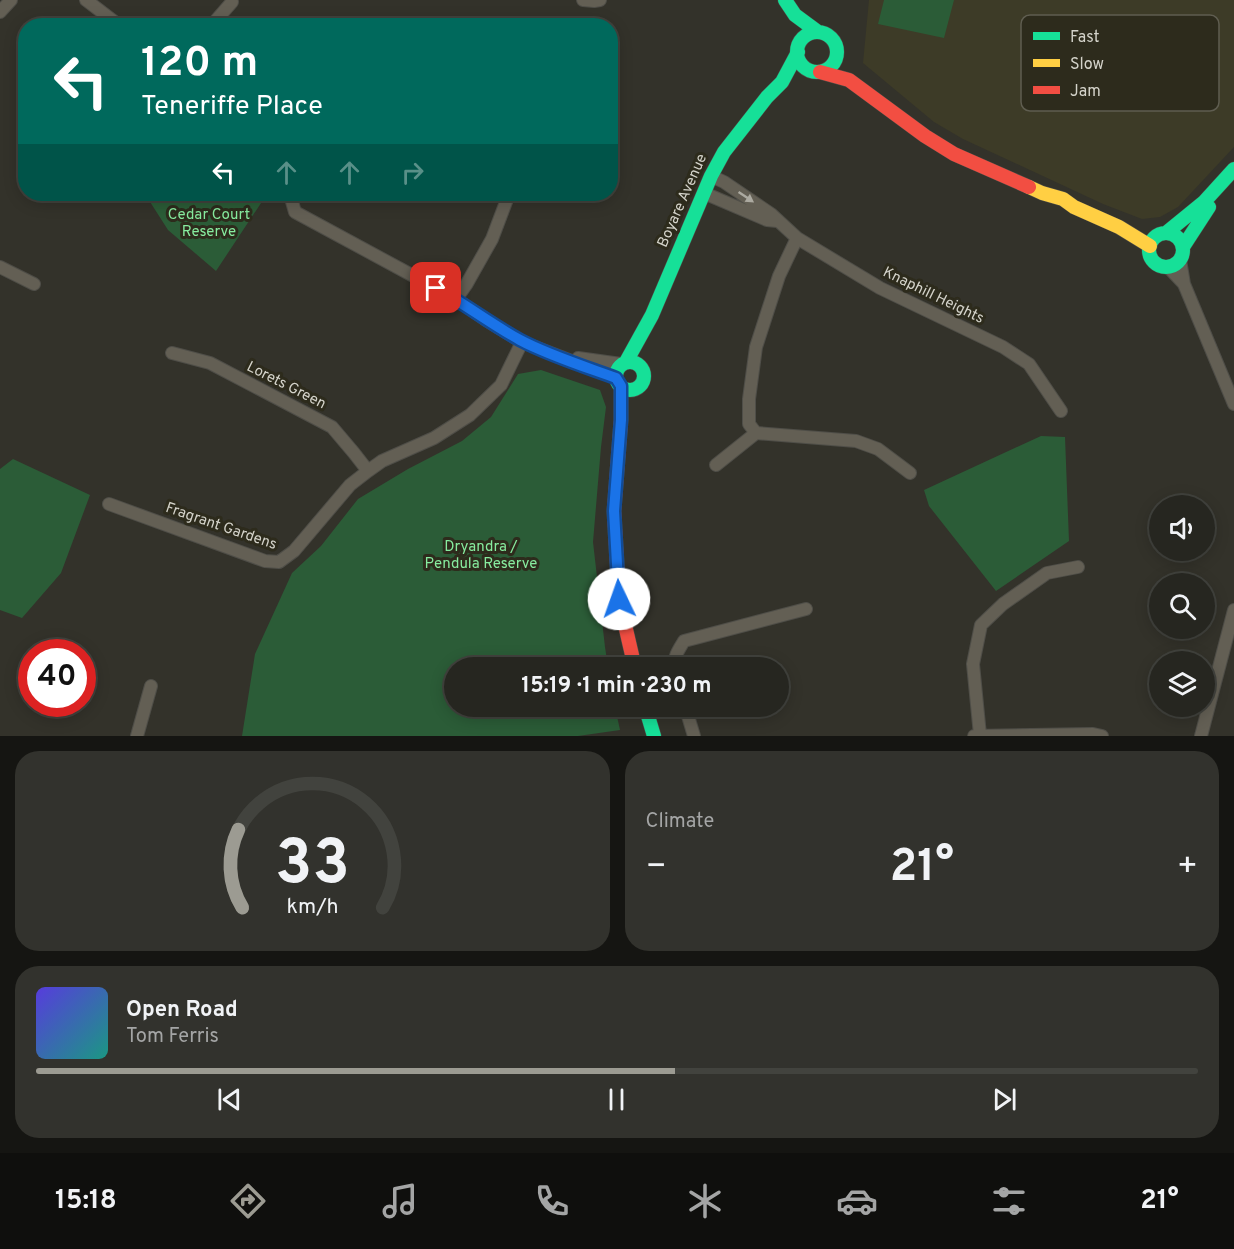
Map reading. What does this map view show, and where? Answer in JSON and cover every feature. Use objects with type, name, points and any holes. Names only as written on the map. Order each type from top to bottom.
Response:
[{"type":"street","points":[[0,12],[11,0]]},
{"type":"street","points":[[86,0],[110,18]]},
{"type":"street","points":[[583,0],[600,0]]},
{"type":"street","points":[[785,0],[795,15],[818,32]]},
{"type":"street","points":[[218,18],[232,2]]},
{"type":"street","points":[[795,15],[802,65],[816,72],[849,80],[925,136],[954,154],[1042,193],[1063,199],[1077,198],[1101,207],[1126,222],[1176,236],[1180,240],[1177,258],[1184,284],[1234,404]]},
{"type":"street","points":[[798,49],[802,39],[811,33],[825,33],[836,45],[849,80]]},
{"type":"street","name":"Boyare Avenue","points":[[632,657],[619,599],[614,511],[620,441],[621,373],[652,315],[711,176],[724,152],[767,97],[782,82],[798,49]]},
{"type":"street","points":[[816,72],[832,66],[838,52]]},
{"type":"street","name":"Boyare Avenue","points":[[782,82],[816,72]]},
{"type":"street","points":[[1234,170],[1204,202],[1152,240],[1150,257],[1154,262],[1159,266],[1177,258],[1208,208],[1234,183]]},
{"type":"street","name":"Knaphill Heights","points":[[711,176],[724,182],[771,214],[797,238],[880,288],[1003,347],[1029,364],[1061,411]]},
{"type":"street","name":"Knaphill Heights","points":[[704,193],[767,220],[778,221]]},
{"type":"street","points":[[1063,199],[1074,207],[1119,227],[1150,246]]},
{"type":"street","points":[[292,201],[295,212],[456,299],[522,342],[550,353],[621,373],[630,390],[639,387],[644,378],[643,368],[635,362],[621,373]]},
{"type":"street","points":[[456,299],[492,239],[506,201]]},
{"type":"street","points":[[756,433],[749,424],[749,399],[756,347],[779,276],[797,238]]},
{"type":"street","points":[[0,267],[34,284]]},
{"type":"street","name":"Boyare Avenue","points":[[643,368],[652,315]]},
{"type":"street","name":"Fragrant Gardens","points":[[109,504],[266,561],[279,562],[294,551],[350,485],[368,471],[382,461],[434,438],[470,415],[501,385],[522,342]]},
{"type":"street","name":"Lorets Green","points":[[172,352],[210,363],[332,427],[368,471]]},
{"type":"street","name":"Boyare Avenue","points":[[620,441],[639,387]]},
{"type":"street","points":[[716,465],[756,433],[856,441],[878,449],[910,472]]},
{"type":"street","points":[[1078,567],[1047,573],[1003,604],[981,625],[973,663],[977,736],[1094,734],[1102,736]]},
{"type":"street","points":[[675,657],[684,641],[806,609]]},
{"type":"street","points":[[1201,736],[1234,610]]},
{"type":"street","points":[[137,736],[151,686]]},
{"type":"street","points":[[648,717],[654,736]]},
{"type":"street","points":[[688,717],[694,736]]},
{"type":"shaded area","points":[[869,0],[1234,0],[1234,147],[1178,207],[1160,217],[1142,219],[1103,204],[963,139],[934,122],[863,63]]},
{"type":"green space","points":[[884,0],[954,0],[944,38],[878,24]]},
{"type":"green space","name":"Cedar Court Reserve","points":[[149,201],[262,201],[216,271],[168,230]]},
{"type":"green space","name":"Dryandra / Pendula Reserve","points":[[541,370],[600,390],[606,407],[593,542],[606,657],[444,657],[444,717],[617,717],[620,730],[578,736],[242,736],[255,654],[292,573],[321,546],[358,499],[408,469],[462,441],[491,417],[518,374]]},
{"type":"green space","points":[[1041,436],[1065,437],[1069,541],[996,591],[929,506],[924,490]]},
{"type":"green space","points":[[13,459],[90,495],[61,573],[22,618],[0,610],[0,469]]},
{"type":"traffic: fast","points":[[785,0],[795,15],[818,32]]},
{"type":"traffic: fast","points":[[817,32],[831,38],[837,52],[831,66],[817,72],[803,66],[797,52],[803,38],[817,32]]},
{"type":"traffic: fast","points":[[626,362],[652,315],[711,176],[724,152],[767,97],[782,82],[798,52]]},
{"type":"traffic: fast","points":[[1166,233],[1204,202],[1234,169]]},
{"type":"traffic: fast","points":[[1183,247],[1209,207]]},
{"type":"traffic: fast","points":[[1166,233],[1178,238],[1183,250],[1178,262],[1166,267],[1154,262],[1149,250],[1154,238],[1166,233]]},
{"type":"traffic: fast","points":[[630,362],[640,366],[644,376],[640,386],[630,390],[620,386],[616,376],[620,366],[630,362]]},
{"type":"traffic: fast","points":[[648,717],[654,736]]},
{"type":"traffic: slow","points":[[1029,187],[1063,199],[1074,207],[1119,227],[1150,246]]},
{"type":"traffic: jam","points":[[820,72],[849,80],[925,136],[954,154],[1029,187]]},
{"type":"traffic: jam","points":[[621,386],[621,420],[614,511],[619,599],[632,657]]},
{"type":"route","points":[[436,288],[522,342],[616,378],[621,386],[621,420],[614,511],[619,599]]}]
